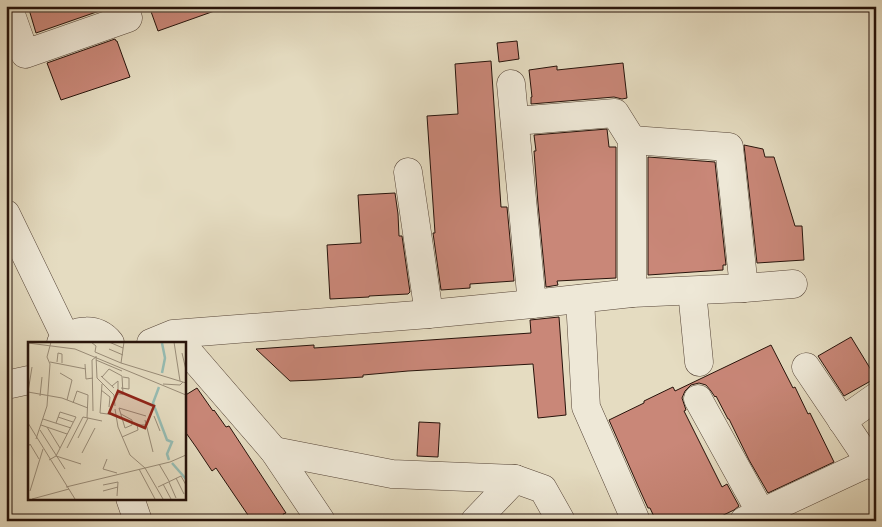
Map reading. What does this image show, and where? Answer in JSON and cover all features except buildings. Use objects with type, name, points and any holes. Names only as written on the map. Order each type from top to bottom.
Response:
[{"type":"street","points":[[8,6],[26,54],[128,18],[123,6]]},
{"type":"street","points":[[511,84],[532,304]]},
{"type":"street","points":[[515,121],[615,113],[632,140],[632,293]]},
{"type":"street","points":[[632,140],[729,147],[744,288]]},
{"type":"street","points":[[408,172],[429,314]]},
{"type":"street","points":[[6,214],[63,340],[76,332],[86,331],[97,333],[109,342]]},
{"type":"street","points":[[172,342],[632,293],[793,284]]},
{"type":"street","points":[[692,290],[699,362]]},
{"type":"street","points":[[580,299],[586,407],[636,521]]},
{"type":"street","points":[[185,356],[274,451],[321,521]]},
{"type":"street","points":[[698,400],[753,517],[873,465],[806,368]]},
{"type":"street","points":[[6,385],[28,380]]},
{"type":"street","points":[[842,421],[876,397]]},
{"type":"street","points":[[274,451],[392,474],[515,480],[543,489],[561,521]]},
{"type":"street","points":[[475,521],[515,480]]},
{"type":"street","points":[[131,500],[138,521]]}]
